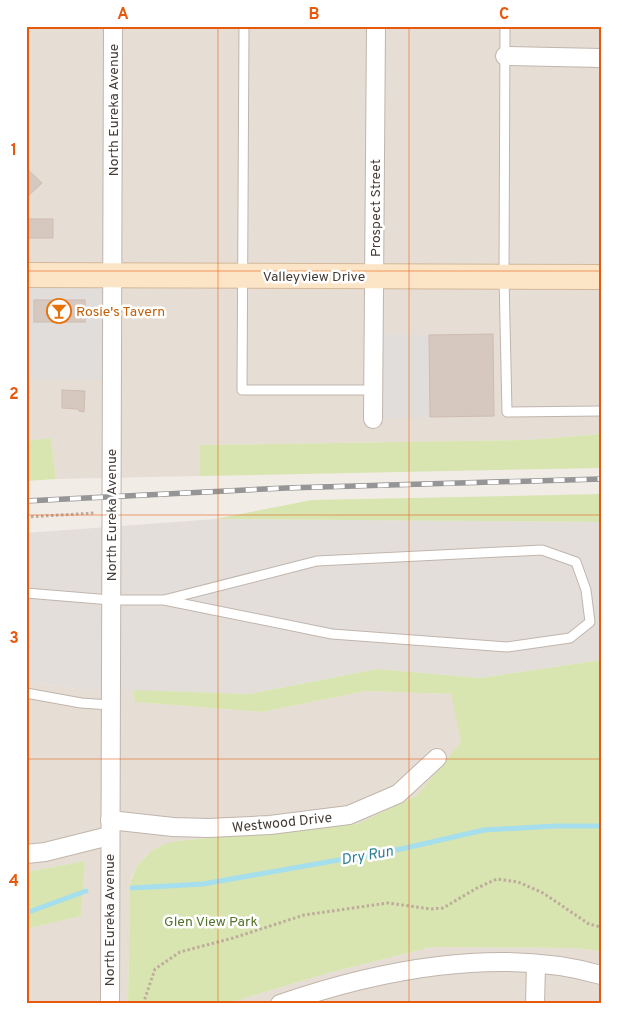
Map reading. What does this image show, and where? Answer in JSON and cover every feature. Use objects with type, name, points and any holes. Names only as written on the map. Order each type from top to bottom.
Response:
[{"type":"street","name":"North Eureka Avenue","points":[[110,1004],[109,828],[113,26]]},
{"type":"street","name":"Prospect Street","points":[[373,419],[376,26]]},
{"type":"street","points":[[505,56],[601,58]]},
{"type":"street","name":"Valleyview Drive","points":[[26,275],[601,277]]},
{"type":"street","name":"Westwood Drive","points":[[26,854],[45,852],[109,828],[209,828],[270,825],[349,815],[398,794],[437,758]]},
{"type":"street","points":[[280,1004],[324,996],[422,968],[487,963],[536,964],[601,975]]},
{"type":"street","points":[[535,1004],[536,964]]},
{"type":"lane","points":[[244,26],[242,390],[374,390]]},
{"type":"lane","points":[[505,26],[504,277],[507,412],[601,411]]},
{"type":"lane","points":[[26,593],[111,600],[164,600],[332,634],[506,647],[570,638],[590,622],[586,590],[576,562],[542,550],[317,561],[164,600]]},
{"type":"lane","points":[[26,693],[81,703],[110,704]]},
{"type":"path","points":[[26,517],[112,512]]},
{"type":"path","points":[[142,1004],[155,969],[180,952],[233,938],[304,915],[388,903],[444,908],[477,888],[497,879],[518,882],[543,893],[589,924],[601,927]]},
{"type":"shaded area","points":[[26,26],[601,26],[601,434],[528,440],[200,445],[200,476],[56,479],[51,438],[26,441]]},
{"type":"shaded area","points":[[26,275],[112,276],[111,380],[26,379]]},
{"type":"shaded area","points":[[374,335],[429,335],[430,417],[373,419]]},
{"type":"shaded area","points":[[215,519],[601,522],[601,660],[480,678],[377,669],[249,694],[76,689],[26,681],[26,533]]},
{"type":"shaded area","points":[[26,681],[76,689],[133,690],[135,702],[262,712],[366,691],[452,694],[461,742],[416,796],[357,824],[177,841],[160,846],[146,855],[141,861],[132,876],[130,885],[128,1004],[26,1004],[26,929],[81,916],[85,861],[26,872]]},
{"type":"shaded area","points":[[432,947],[573,948],[601,951],[601,1004],[225,1004],[328,973]]},
{"type":"green space","points":[[601,434],[601,468],[200,476],[200,445],[528,440]]},
{"type":"green space","points":[[51,438],[56,479],[26,481],[26,441]]},
{"type":"green space","points":[[601,494],[601,522],[215,519],[312,500]]},
{"type":"green space","name":"Glen View Park","points":[[601,660],[601,951],[573,948],[432,947],[328,973],[225,1004],[128,1004],[130,885],[136,869],[153,850],[177,841],[357,824],[416,796],[461,742],[451,694],[366,691],[262,712],[135,702],[133,690],[249,694],[377,669],[480,678]]},
{"type":"green space","points":[[85,861],[81,916],[26,929],[26,872]]},
{"type":"building","points":[[26,168],[42,183],[26,198]]},
{"type":"building","points":[[28,219],[53,219],[53,238],[28,238]]},
{"type":"building","name":"Rosie's Tavern","points":[[34,300],[85,300],[85,322],[34,322]]},
{"type":"building","points":[[493,334],[494,416],[430,417],[429,335]]},
{"type":"building","points":[[62,390],[85,391],[84,412],[78,409],[62,408]]},
{"type":"waterway","name":"Dry Run","points":[[132,888],[203,884],[401,849],[484,830],[555,826],[601,826]]},
{"type":"waterway","name":"Dry Run","points":[[26,913],[86,891]]},
{"type":"railway","points":[[26,501],[286,488],[601,479]]},
{"type":"place","name":"Rosie's Tavern","points":[[59,311]]}]
